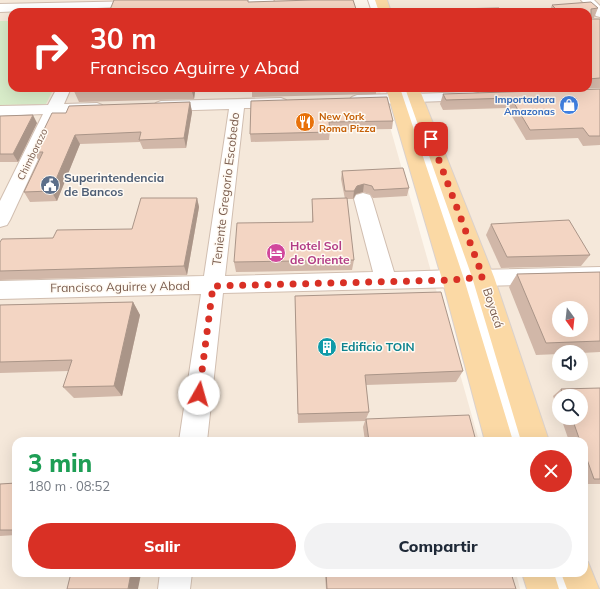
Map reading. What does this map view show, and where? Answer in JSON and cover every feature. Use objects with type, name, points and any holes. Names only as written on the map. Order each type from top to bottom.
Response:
[{"type":"main road","name":"Boyacá","points":[[404,93],[468,278],[533,437]]},
{"type":"main road","name":"Boyacá","points":[[404,93],[468,278],[498,437]]},
{"type":"main road","points":[[539,577],[543,589]]},
{"type":"main road","points":[[579,577],[583,589]]},
{"type":"street","points":[[205,2],[268,0]]},
{"type":"street","points":[[0,8],[103,4],[150,4]]},
{"type":"street","points":[[574,6],[580,8]]},
{"type":"street","name":"Chimborazo","points":[[0,220],[62,92]]},
{"type":"street","points":[[341,101],[404,93],[484,96]]},
{"type":"street","points":[[150,106],[293,102]]},
{"type":"street","name":"Teniente Gregorio Escobedo","points":[[194,437],[237,104]]},
{"type":"street","points":[[0,111],[111,107]]},
{"type":"street","points":[[363,199],[385,281]]},
{"type":"street","name":"Francisco Aguirre y Abad","points":[[0,290],[213,286],[600,275]]},
{"type":"street","name":"Boyacá","points":[[468,278],[517,437]]},
{"type":"street","points":[[174,589],[176,577]]},
{"type":"street","points":[[560,577],[564,589]]},
{"type":"shaded area","points":[[0,0],[354,0],[356,8],[8,8],[8,92],[380,92],[478,437],[12,437],[12,577],[517,577],[520,589],[0,589]]},
{"type":"shaded area","points":[[381,0],[600,0],[600,589],[594,589],[588,572],[588,437],[540,437],[414,92],[592,92],[592,8],[384,8]]},
{"type":"green space","points":[[0,21],[8,21],[8,92],[52,92],[46,104],[0,105]]},
{"type":"building","points":[[114,0],[248,0],[248,2],[353,0],[356,8],[111,8]]},
{"type":"building","points":[[591,2],[598,8],[555,8],[552,5]]},
{"type":"building","points":[[592,19],[600,19],[600,78],[592,79]]},
{"type":"building","points":[[592,89],[600,89],[600,136],[589,136],[583,128],[530,130],[511,98],[446,100],[443,94],[592,92]]},
{"type":"building","points":[[387,97],[393,121],[329,122],[330,132],[250,134],[251,101]]},
{"type":"building","points":[[190,102],[184,138],[139,140],[141,132],[75,135],[51,191],[24,192],[43,152],[33,152],[52,113],[66,113],[69,106]]},
{"type":"building","points":[[33,115],[13,154],[0,154],[0,116]]},
{"type":"building","points":[[403,168],[409,188],[374,190],[372,186],[364,184],[357,186],[354,191],[345,191],[342,171]]},
{"type":"building","points":[[141,198],[197,198],[184,266],[0,271],[0,242],[2,239],[53,238],[57,230],[132,229]]},
{"type":"building","points":[[347,198],[354,260],[234,262],[237,223],[313,222],[312,199]]},
{"type":"building","points":[[569,220],[590,255],[507,257],[491,224]]},
{"type":"building","points":[[600,272],[600,341],[546,343],[517,274]]},
{"type":"building","points":[[441,292],[463,371],[365,375],[369,412],[298,414],[295,296]]},
{"type":"building","points":[[133,302],[114,386],[63,387],[72,360],[0,362],[0,305]]},
{"type":"building","points":[[600,388],[600,479],[594,479],[588,462],[588,437],[579,437],[574,425],[588,425],[588,389],[561,389]]},
{"type":"building","points":[[469,415],[475,437],[368,437],[366,419]]},
{"type":"building","points":[[12,483],[12,530],[0,530],[0,484]]},
{"type":"building","points":[[70,577],[130,577],[128,589],[67,589]]},
{"type":"building","points":[[326,577],[512,577],[516,589],[327,589]]},
{"type":"place","name":"Importadora Amazonas","points":[[569,105]]},
{"type":"place","name":"New York Roma Pizza","points":[[305,122]]},
{"type":"place","name":"Superintendencia de Bancos","points":[[50,185]]},
{"type":"place","name":"Hotel Sol de Oriente","points":[[276,253]]},
{"type":"place","name":"Edificio TOIN","points":[[327,347]]},
{"type":"route","points":[[199,394],[213,286],[453,280],[483,277],[431,139]]}]
